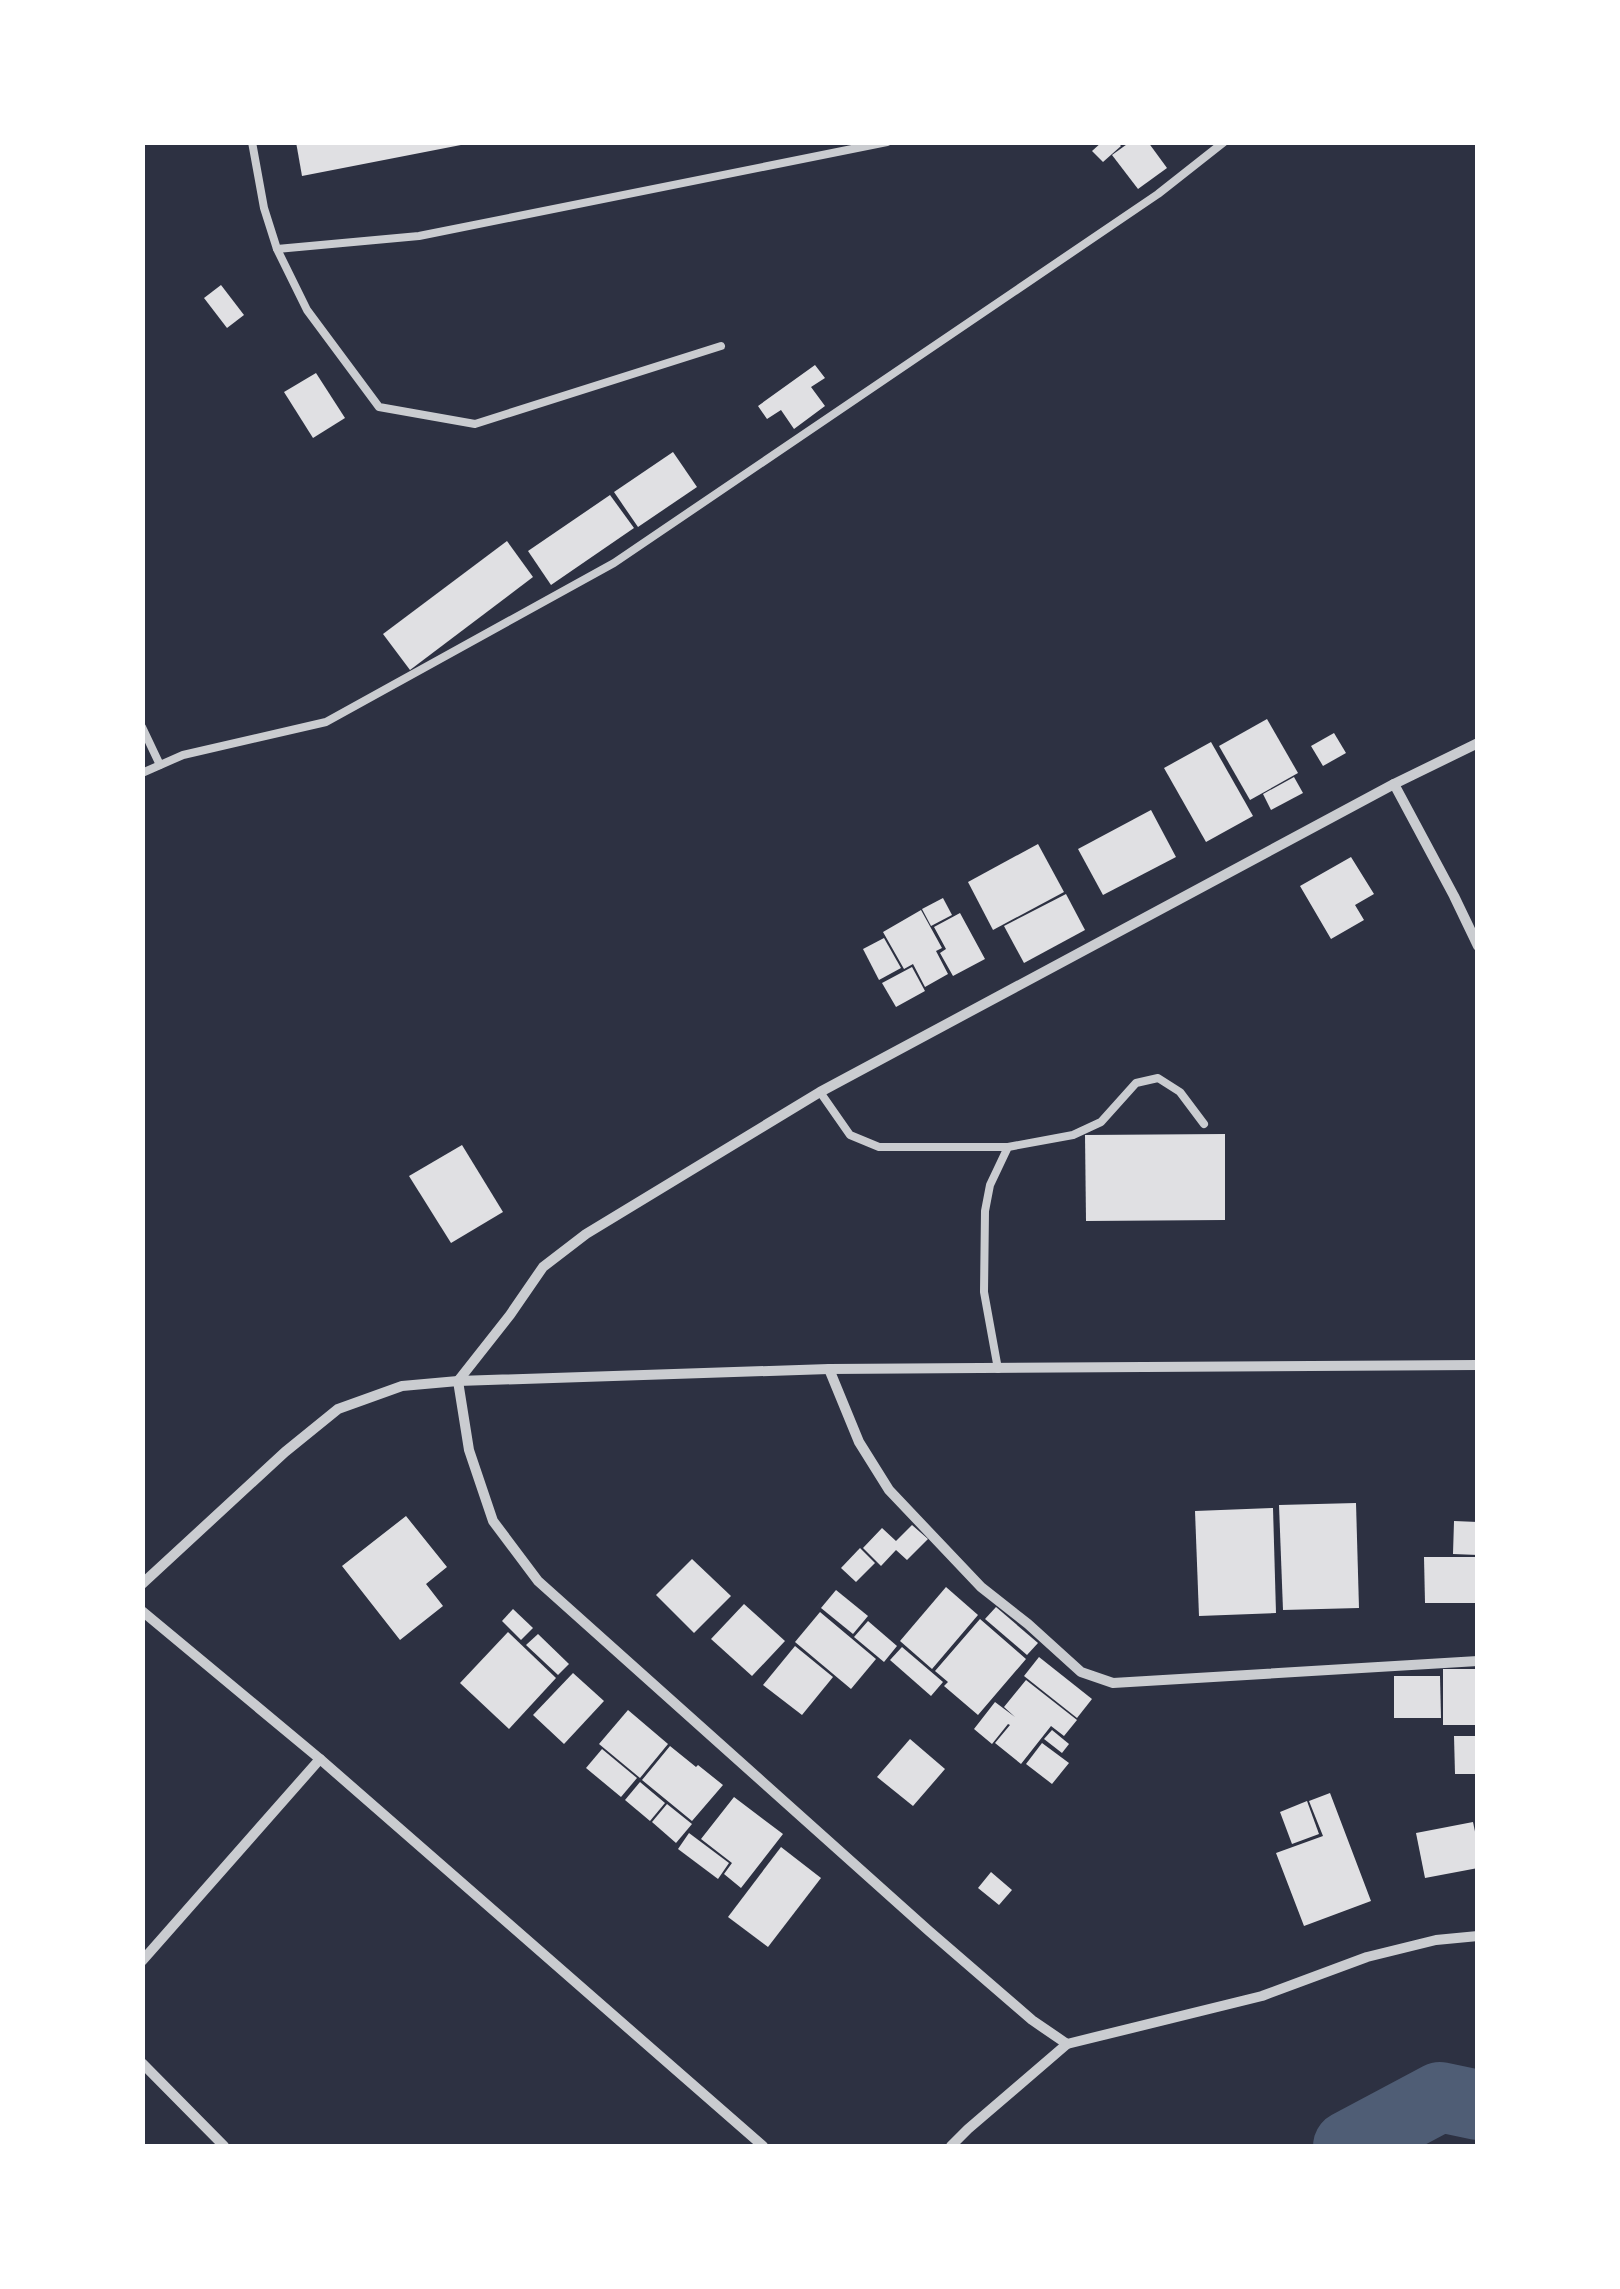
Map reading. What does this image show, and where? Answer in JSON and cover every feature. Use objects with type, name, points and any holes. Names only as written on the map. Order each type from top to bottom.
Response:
[{"type":"street","points":[[1067,2044],[1032,2020],[928,1931],[538,1581],[493,1522],[468,1450],[458,1381],[543,1266],[586,1234],[820,1092],[1394,784],[1478,743]]},
{"type":"street","points":[[1394,784],[1478,946]]},
{"type":"street","points":[[142,1584],[285,1452],[338,1409],[402,1386],[829,1369],[1478,1365]]},
{"type":"street","points":[[829,1369],[860,1442],[889,1490],[982,1588],[1081,1672],[1113,1684],[1478,1661]]},
{"type":"street","points":[[142,1611],[320,1759],[763,2146]]},
{"type":"street","points":[[142,1961],[320,1759]]},
{"type":"street","points":[[951,2146],[1067,2044],[1262,1996],[1367,1957],[1436,1940],[1478,1936]]},
{"type":"street","points":[[142,2063],[224,2146]]},
{"type":"lane","points":[[252,142],[264,208],[277,250],[307,310],[379,407],[476,424],[721,346]]},
{"type":"lane","points":[[277,250],[419,236],[888,142]]},
{"type":"lane","points":[[142,773],[183,756],[326,722],[614,563],[1158,194],[1224,142]]},
{"type":"lane","points":[[142,727],[160,765]]},
{"type":"lane","points":[[820,1092],[850,1135],[879,1148],[1008,1148],[1073,1134],[1101,1122],[1136,1083],[1158,1078],[1180,1092],[1204,1124]]},
{"type":"lane","points":[[998,1369],[984,1292],[985,1211],[990,1185],[1008,1148]]},
{"type":"building","points":[[296,142],[466,142],[466,144],[302,176]]},
{"type":"building","points":[[1102,142],[1117,142],[1121,146],[1103,162],[1092,151]]},
{"type":"building","points":[[1130,142],[1148,142],[1167,168],[1138,189],[1112,155]]},
{"type":"building","points":[[221,285],[244,315],[227,328],[204,298]]},
{"type":"building","points":[[815,365],[825,378],[811,387],[825,406],[794,429],[781,410],[767,419],[758,406]]},
{"type":"building","points":[[316,373],[345,418],[313,438],[284,392]]},
{"type":"building","points":[[673,452],[697,487],[638,527],[614,492]]},
{"type":"building","points":[[610,495],[634,528],[551,585],[528,551]]},
{"type":"building","points":[[507,541],[533,577],[410,670],[383,634]]},
{"type":"building","points":[[1267,719],[1298,773],[1250,800],[1219,746]]},
{"type":"building","points":[[1334,733],[1346,753],[1323,766],[1311,746]]},
{"type":"building","points":[[1211,742],[1253,816],[1206,842],[1164,768]]},
{"type":"building","points":[[1294,777],[1303,793],[1271,810],[1263,794]]},
{"type":"building","points":[[1151,810],[1176,857],[1103,895],[1078,849]]},
{"type":"building","points":[[1038,844],[1064,892],[993,930],[968,882]]},
{"type":"building","points":[[1351,857],[1374,894],[1355,905],[1364,920],[1331,939],[1300,886]]},
{"type":"building","points":[[1066,894],[1085,930],[1024,963],[1004,926]]},
{"type":"building","points":[[943,898],[952,915],[931,926],[922,909]]},
{"type":"building","points":[[921,910],[942,948],[936,951],[948,974],[925,987],[913,964],[904,969],[883,932]]},
{"type":"building","points":[[960,913],[985,959],[953,976],[940,953],[946,949],[934,927]]},
{"type":"building","points":[[884,938],[901,968],[879,980],[863,949]]},
{"type":"building","points":[[912,967],[925,991],[896,1007],[882,983]]},
{"type":"building","points":[[1225,1134],[1225,1220],[1086,1221],[1085,1135]]},
{"type":"building","points":[[462,1145],[503,1212],[451,1243],[409,1176]]},
{"type":"building","points":[[1356,1503],[1359,1608],[1283,1610],[1279,1505]]},
{"type":"building","points":[[1273,1508],[1276,1613],[1199,1616],[1195,1511]]},
{"type":"building","points":[[406,1516],[447,1567],[426,1584],[443,1606],[400,1640],[342,1566]]},
{"type":"building","points":[[1454,1521],[1478,1522],[1478,1555],[1453,1554]]},
{"type":"building","points":[[912,1525],[928,1539],[907,1560],[896,1550],[881,1566],[863,1548],[882,1528],[896,1541]]},
{"type":"building","points":[[860,1548],[875,1563],[856,1582],[841,1568]]},
{"type":"building","points":[[1424,1557],[1478,1557],[1478,1603],[1425,1603]]},
{"type":"building","points":[[692,1559],[731,1596],[694,1633],[656,1595]]},
{"type":"building","points":[[946,1587],[978,1615],[932,1669],[900,1641]]},
{"type":"building","points":[[836,1590],[868,1616],[853,1634],[821,1608]]},
{"type":"building","points":[[744,1604],[785,1641],[752,1676],[711,1639]]},
{"type":"building","points":[[996,1607],[1038,1643],[1027,1655],[985,1619]]},
{"type":"building","points":[[513,1609],[533,1628],[521,1640],[502,1621]]},
{"type":"building","points":[[820,1612],[876,1659],[851,1689],[795,1642]]},
{"type":"building","points":[[980,1619],[1026,1659],[978,1715],[944,1686],[948,1682],[935,1671]]},
{"type":"building","points":[[868,1621],[897,1646],[884,1662],[854,1637]]},
{"type":"building","points":[[508,1632],[556,1678],[509,1729],[460,1683]]},
{"type":"building","points":[[538,1634],[569,1664],[558,1675],[526,1645]]},
{"type":"building","points":[[795,1646],[833,1677],[802,1715],[763,1685]]},
{"type":"building","points":[[902,1647],[943,1682],[931,1696],[890,1660]]},
{"type":"building","points":[[1039,1657],[1092,1699],[1077,1718],[1024,1676]]},
{"type":"building","points":[[1443,1669],[1478,1669],[1478,1725],[1443,1725]]},
{"type":"building","points":[[573,1673],[604,1701],[564,1744],[533,1715]]},
{"type":"building","points":[[1394,1676],[1440,1676],[1441,1718],[1394,1718]]},
{"type":"building","points":[[1026,1680],[1077,1720],[1064,1736],[1051,1726],[1021,1764],[995,1743],[1010,1725],[992,1744],[974,1729],[995,1702],[1015,1717],[1004,1707]]},
{"type":"building","points":[[628,1710],[668,1744],[640,1778],[599,1744]]},
{"type":"building","points":[[1052,1730],[1069,1744],[1062,1753],[1044,1739]]},
{"type":"building","points":[[1454,1736],[1478,1736],[1478,1774],[1455,1774]]},
{"type":"building","points":[[910,1739],[945,1769],[913,1806],[877,1777]]},
{"type":"building","points":[[1042,1743],[1069,1763],[1052,1784],[1026,1764]]},
{"type":"building","points":[[670,1746],[723,1785],[692,1821],[642,1780]]},
{"type":"building","points":[[602,1749],[637,1778],[621,1797],[586,1768]]},
{"type":"building","points":[[640,1782],[665,1803],[650,1821],[625,1800]]},
{"type":"building","points":[[1330,1793],[1371,1901],[1304,1926],[1276,1853],[1323,1836],[1309,1801]]},
{"type":"building","points":[[734,1797],[783,1834],[741,1888],[724,1874],[732,1863],[701,1839]]},
{"type":"building","points":[[1307,1801],[1319,1834],[1292,1844],[1280,1812]]},
{"type":"building","points":[[667,1804],[692,1824],[676,1843],[652,1822]]},
{"type":"building","points":[[1473,1822],[1478,1868],[1425,1878],[1416,1833]]},
{"type":"building","points":[[689,1833],[729,1863],[718,1879],[678,1849]]},
{"type":"building","points":[[781,1847],[821,1878],[768,1947],[728,1917]]},
{"type":"building","points":[[991,1872],[1012,1890],[999,1905],[978,1888]]},
{"type":"waterway","points":[[1348,2146],[1440,2097],[1478,2105]]}]
